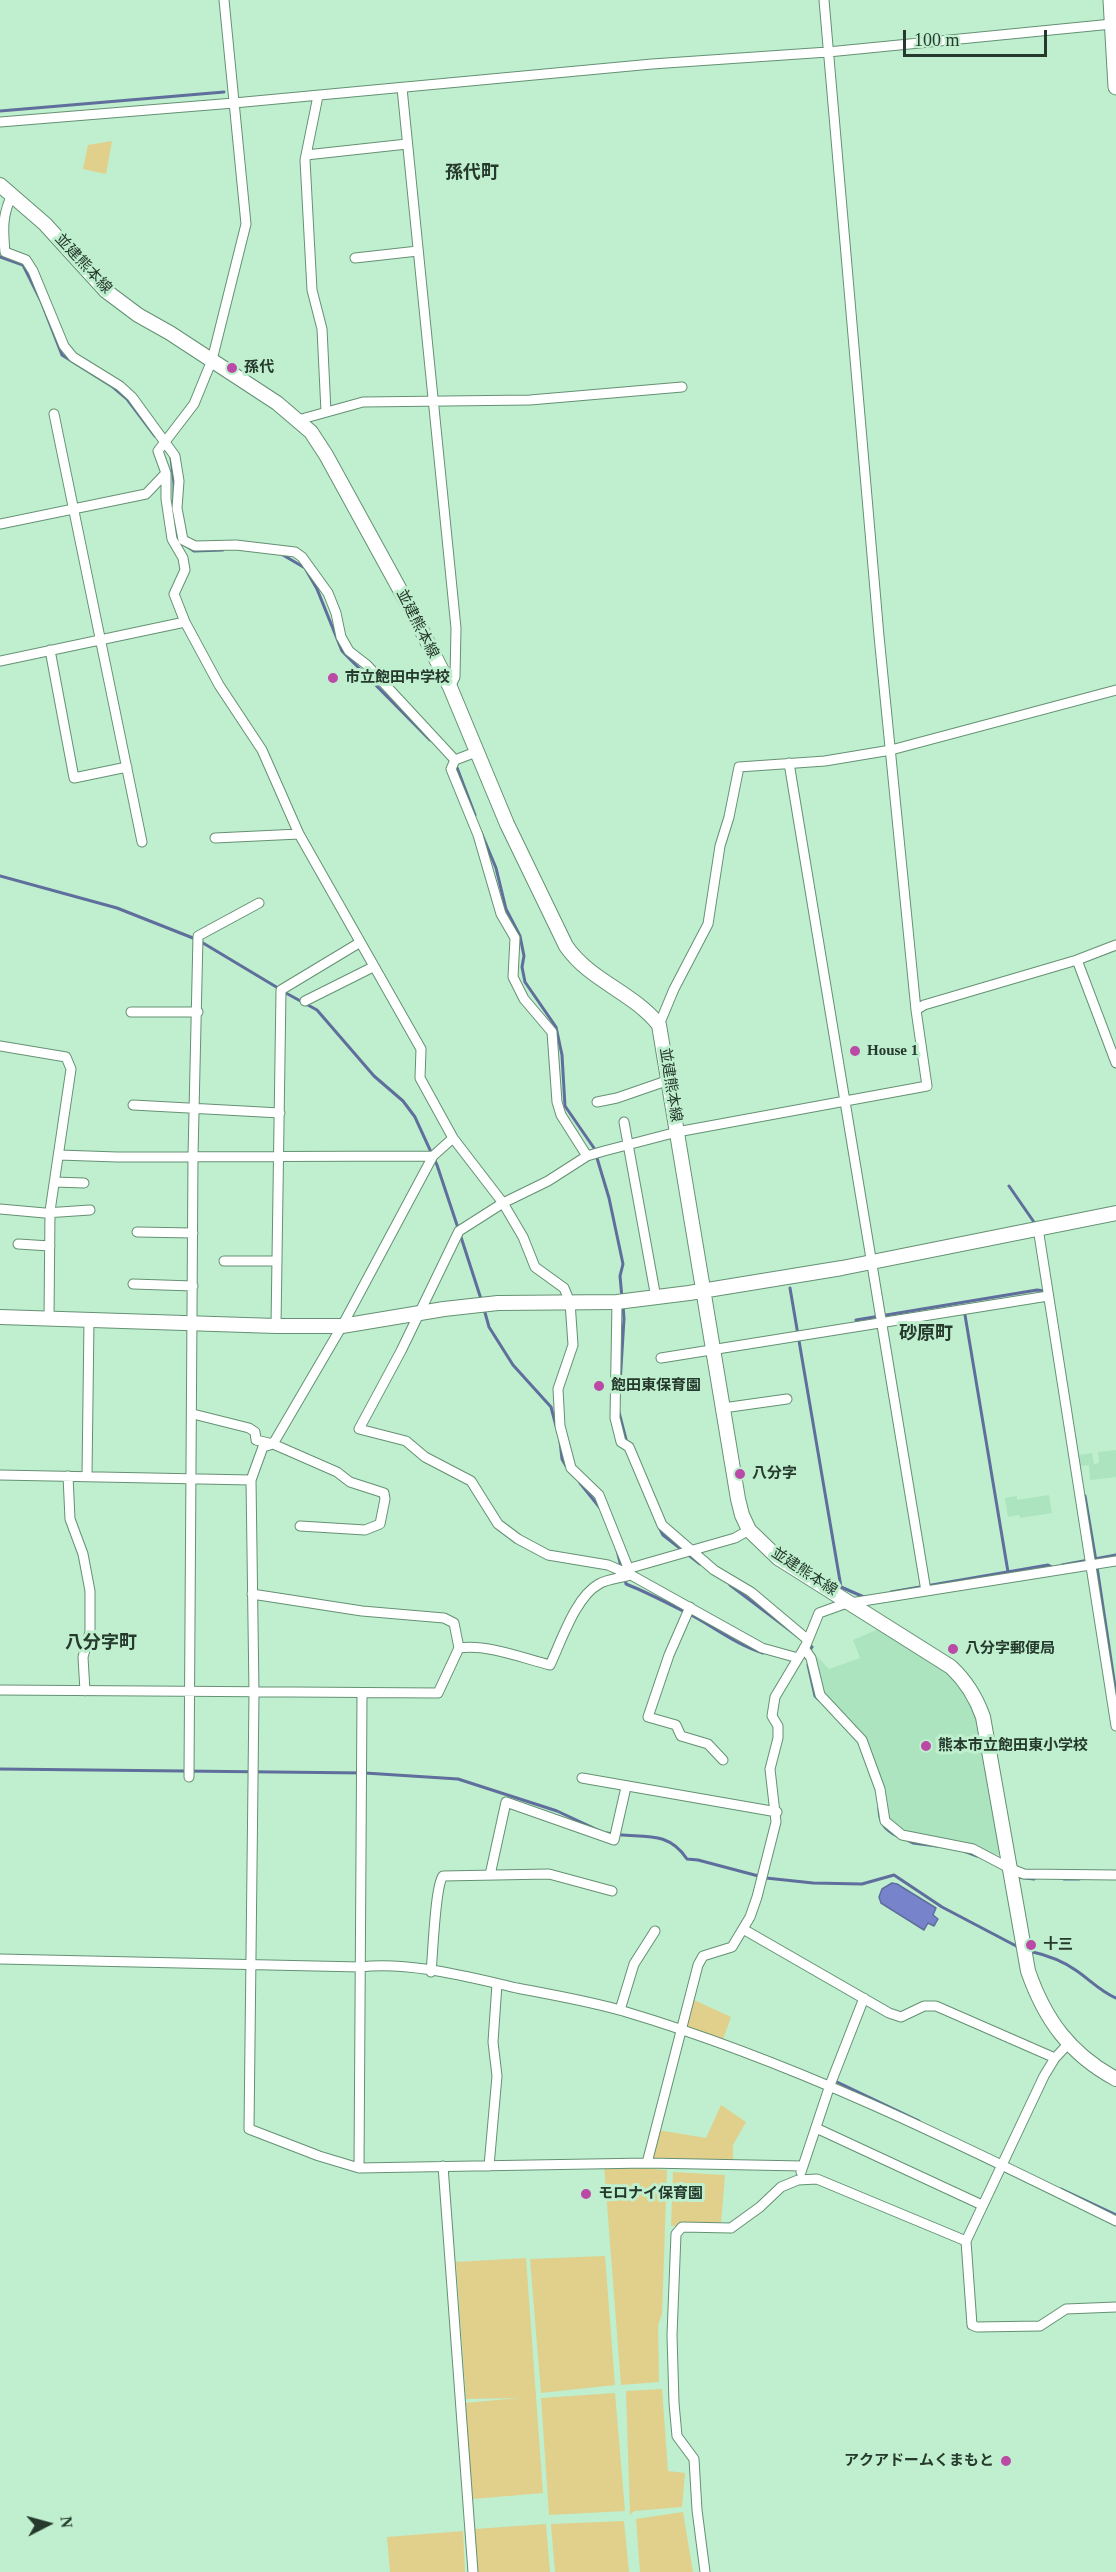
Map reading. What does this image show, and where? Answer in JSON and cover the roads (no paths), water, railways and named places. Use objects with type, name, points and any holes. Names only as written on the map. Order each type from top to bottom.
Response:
[{"type":"main road","points":[[1111,0],[1116,87]]},
{"type":"main road","name":"並建熊本線","points":[[0,185],[60,239],[106,291],[138,315],[212,360],[298,420],[311,432],[326,455],[416,619],[450,687],[514,841],[566,946],[575,960],[593,975],[644,1008],[659,1025],[740,1507],[749,1530],[778,1558],[853,1603],[951,1667],[976,1697],[983,1717],[992,1760],[1028,1971],[1055,2028],[1101,2070],[1116,2079]]},
{"type":"main road","points":[[0,1317],[194,1324],[342,1326],[498,1303],[617,1302],[703,1291],[1116,1213]]},
{"type":"street","points":[[224,0],[246,224],[212,360],[194,404],[158,451],[166,473],[166,499],[172,539],[183,558],[185,570],[174,594],[185,622],[219,686],[262,750],[299,834],[421,1049],[420,1078],[453,1138],[504,1203],[523,1237],[535,1267],[564,1288],[570,1302],[573,1345],[558,1389],[560,1426],[571,1468],[599,1495],[629,1572]]},
{"type":"street","points":[[798,1658],[762,1648],[629,1572],[608,1565],[548,1555],[518,1539],[498,1524],[471,1481],[425,1457],[406,1441],[359,1430],[459,1231],[504,1203],[548,1181],[587,1156],[677,1132],[927,1086],[916,1010],[878,624],[824,0]]},
{"type":"street","points":[[0,122],[318,96],[652,64],[828,52],[1114,24]]},
{"type":"street","points":[[402,88],[456,628],[455,677],[450,687]]},
{"type":"street","points":[[318,96],[306,155],[312,290],[322,328],[326,412]]},
{"type":"street","points":[[306,155],[407,144]]},
{"type":"street","points":[[12,195],[4,210],[5,252],[26,260],[33,271],[64,346],[73,357],[120,386],[175,456],[177,508],[183,540],[195,546],[236,545],[295,552],[302,557],[328,593],[336,613],[341,637],[349,651],[367,665],[454,760]]},
{"type":"street","points":[[355,258],[418,251]]},
{"type":"street","points":[[298,420],[363,402],[433,403],[530,400],[682,387]]},
{"type":"street","points":[[54,414],[142,842]]},
{"type":"street","points":[[0,524],[146,494],[166,473]]},
{"type":"street","points":[[0,661],[185,622]]},
{"type":"street","points":[[50,650],[74,778],[127,768]]},
{"type":"street","points":[[659,1025],[674,989],[708,924],[720,846],[729,817],[739,767],[825,761],[891,750],[1116,690]]},
{"type":"street","points":[[454,760],[476,752]]},
{"type":"street","points":[[454,760],[451,769],[478,835],[501,914],[515,938],[513,977],[524,999],[552,1032],[557,1102],[561,1115],[587,1156]]},
{"type":"street","points":[[789,763],[843,1102],[926,1591]]},
{"type":"street","points":[[215,838],[299,834]]},
{"type":"street","points":[[189,1777],[194,1324],[193,1156],[198,936],[260,903]]},
{"type":"street","points":[[276,1326],[281,990],[359,943]]},
{"type":"street","points":[[916,1010],[924,1005],[1077,960],[1116,945]]},
{"type":"street","points":[[1077,960],[1116,1063]]},
{"type":"street","points":[[305,1001],[373,967]]},
{"type":"street","points":[[131,1012],[198,1012]]},
{"type":"street","points":[[0,1046],[66,1057],[71,1068],[50,1211],[49,1318]]},
{"type":"street","points":[[597,1102],[669,1080]]},
{"type":"street","points":[[133,1105],[280,1113]]},
{"type":"street","points":[[624,1122],[656,1298]]},
{"type":"street","points":[[453,1138],[433,1156],[342,1326],[273,1444],[263,1447],[251,1480],[254,1693],[249,2129],[319,2156],[359,2168],[646,2163],[803,2166]]},
{"type":"street","points":[[59,1155],[433,1156]]},
{"type":"street","points":[[55,1182],[84,1183]]},
{"type":"street","points":[[0,1209],[45,1213],[90,1210]]},
{"type":"street","points":[[1038,1228],[1116,1726]]},
{"type":"street","points":[[137,1232],[193,1233]]},
{"type":"street","points":[[18,1244],[50,1246]]},
{"type":"street","points":[[224,1261],[276,1261]]},
{"type":"street","points":[[133,1284],[193,1286]]},
{"type":"street","points":[[661,1358],[1048,1296]]},
{"type":"street","points":[[617,1302],[615,1418],[621,1442],[629,1447],[662,1525],[714,1570],[751,1592],[806,1644],[820,1695],[862,1740],[880,1789],[882,1816],[885,1821],[902,1834],[973,1849],[1024,1874],[1116,1875]]},
{"type":"street","points":[[87,1476],[89,1319]]},
{"type":"street","points":[[723,1408],[787,1399]]},
{"type":"street","points":[[193,1414],[249,1428],[255,1432],[256,1440],[273,1444],[337,1472],[350,1482],[384,1493],[380,1524],[365,1530],[300,1526]]},
{"type":"street","points":[[0,1475],[251,1480]]},
{"type":"street","points":[[68,1476],[70,1519],[83,1554],[90,1591],[90,1632],[83,1657],[85,1691]]},
{"type":"street","points":[[459,1648],[484,1649],[550,1665],[574,1613],[598,1584],[735,1538],[749,1530]]},
{"type":"street","points":[[646,2163],[698,1965],[702,1956],[732,1947],[757,1897],[777,1812],[770,1769],[778,1738],[778,1726],[772,1716],[775,1697],[806,1644],[819,1613],[831,1607],[853,1603],[1116,1561]]},
{"type":"street","points":[[0,1690],[438,1693],[459,1648],[454,1623],[444,1618],[362,1611],[252,1594]]},
{"type":"street","points":[[690,1607],[669,1655],[648,1716],[676,1725],[681,1736],[708,1744],[723,1760]]},
{"type":"street","points":[[359,2168],[362,1694]]},
{"type":"street","points":[[582,1778],[777,1812]]},
{"type":"street","points":[[490,1875],[507,1802],[615,1840],[626,1787]]},
{"type":"street","points":[[431,1972],[440,1880],[443,1876],[450,1874],[549,1874],[612,1891]]},
{"type":"street","points":[[743,1929],[901,2017],[924,2006],[936,2006],[1055,2058]]},
{"type":"street","points":[[621,2010],[634,1964],[655,1931]]},
{"type":"street","points":[[0,1959],[360,1967],[385,1964],[497,1983],[621,2010],[680,2029],[830,2085],[1116,2221]]},
{"type":"street","points":[[489,2166],[497,2076],[493,2042],[497,1983]]},
{"type":"street","points":[[798,2180],[830,2085],[864,1998]]},
{"type":"street","points":[[1069,2043],[1055,2058],[966,2241],[972,2325],[977,2327],[1040,2326],[1066,2309],[1116,2307]]},
{"type":"street","points":[[816,2128],[982,2205]]},
{"type":"street","points":[[443,2166],[473,2572]]},
{"type":"street","points":[[705,2572],[697,2510],[694,2460],[677,2436],[674,2403],[672,2335],[676,2234],[681,2227],[731,2228],[760,2207],[781,2187],[798,2180],[817,2179],[966,2241]]},
{"type":"water","points":[[892,1883],[936,1908],[933,1915],[938,1919],[934,1926],[928,1923],[924,1930],[881,1903],[879,1897],[882,1889]]},
{"type":"waterway","points":[[0,111],[224,92]]},
{"type":"waterway","points":[[0,257],[23,265],[41,301],[62,355],[113,387],[127,399],[155,436]]},
{"type":"waterway","points":[[171,458],[174,517]]},
{"type":"waterway","points":[[182,543],[194,551],[223,550]]},
{"type":"waterway","points":[[283,555],[305,568],[317,589],[342,651],[430,740]]},
{"type":"waterway","points":[[456,765],[475,815]]},
{"type":"waterway","points":[[481,832],[496,868],[506,909],[520,936],[524,956],[522,967],[525,982],[556,1027],[562,1055],[565,1106],[594,1148],[609,1198],[623,1264],[620,1276],[622,1298]]},
{"type":"waterway","points":[[0,876],[117,908],[198,940],[278,988]]},
{"type":"waterway","points":[[284,992],[317,1010],[374,1076],[403,1101],[415,1117],[437,1165],[458,1228]]},
{"type":"waterway","points":[[1009,1186],[1036,1225]]},
{"type":"waterway","points":[[460,1234],[481,1299]]},
{"type":"waterway","points":[[790,1288],[841,1587],[864,1597]]},
{"type":"waterway","points":[[856,1320],[1037,1290],[1046,1291]]},
{"type":"waterway","points":[[620,1384],[623,1304]]},
{"type":"waterway","points":[[484,1309],[489,1327],[513,1365],[551,1407],[556,1426]]},
{"type":"waterway","points":[[965,1315],[1008,1572]]},
{"type":"waterway","points":[[619,1412],[627,1443]]},
{"type":"waterway","points":[[560,1441],[562,1459],[566,1466]]},
{"type":"waterway","points":[[580,1483],[600,1508]]},
{"type":"waterway","points":[[1085,1496],[1096,1561]]},
{"type":"waterway","points":[[659,1527],[663,1535],[700,1564]]},
{"type":"waterway","points":[[617,1550],[621,1567]]},
{"type":"waterway","points":[[1062,1565],[1116,1555]]},
{"type":"waterway","points":[[891,1592],[1048,1565],[1052,1567]]},
{"type":"waterway","points":[[1097,1567],[1116,1693]]},
{"type":"waterway","points":[[625,1579],[626,1584],[693,1616],[744,1646],[763,1653]]},
{"type":"waterway","points":[[730,1585],[812,1647],[809,1651]]},
{"type":"waterway","points":[[808,1665],[815,1696],[818,1699]]},
{"type":"waterway","points":[[0,1769],[365,1773],[458,1779],[557,1811],[600,1831]]},
{"type":"waterway","points":[[879,1808],[883,1825],[897,1836]]},
{"type":"waterway","points":[[607,1833],[661,1839],[670,1842],[687,1859],[766,1878],[813,1883],[862,1884],[894,1875],[942,1907],[1020,1948]]},
{"type":"waterway","points":[[905,1839],[913,1843],[937,1846]]},
{"type":"waterway","points":[[964,1851],[977,1856]]},
{"type":"waterway","points":[[1017,1877],[1034,1879]]},
{"type":"waterway","points":[[1064,1879],[1079,1879]]},
{"type":"waterway","points":[[1029,1951],[1066,1964],[1116,1998]]},
{"type":"waterway","points":[[837,2082],[919,2121]]},
{"type":"waterway","points":[[1061,2189],[1116,2215]]},
{"type":"place","name":"孫代","points":[[232,368]]},
{"type":"place","name":"市立飽田中学校","points":[[333,678]]},
{"type":"place","name":"House 1","points":[[855,1051]]},
{"type":"place","name":"飽田東保育園","points":[[599,1386]]},
{"type":"place","name":"八分字","points":[[740,1474]]},
{"type":"place","name":"八分字郵便局","points":[[953,1649]]},
{"type":"place","name":"熊本市立飽田東小学校","points":[[926,1746]]},
{"type":"place","name":"十三","points":[[1031,1945]]},
{"type":"place","name":"モロナイ保育園","points":[[586,2194]]},
{"type":"place","name":"アクアドームくまもと","points":[[1006,2461]]},
{"type":"district","name":"孫代町","points":[[472,173]]},
{"type":"district","name":"砂原町","points":[[926,1334]]},
{"type":"district","name":"八分字町","points":[[101,1643]]}]
